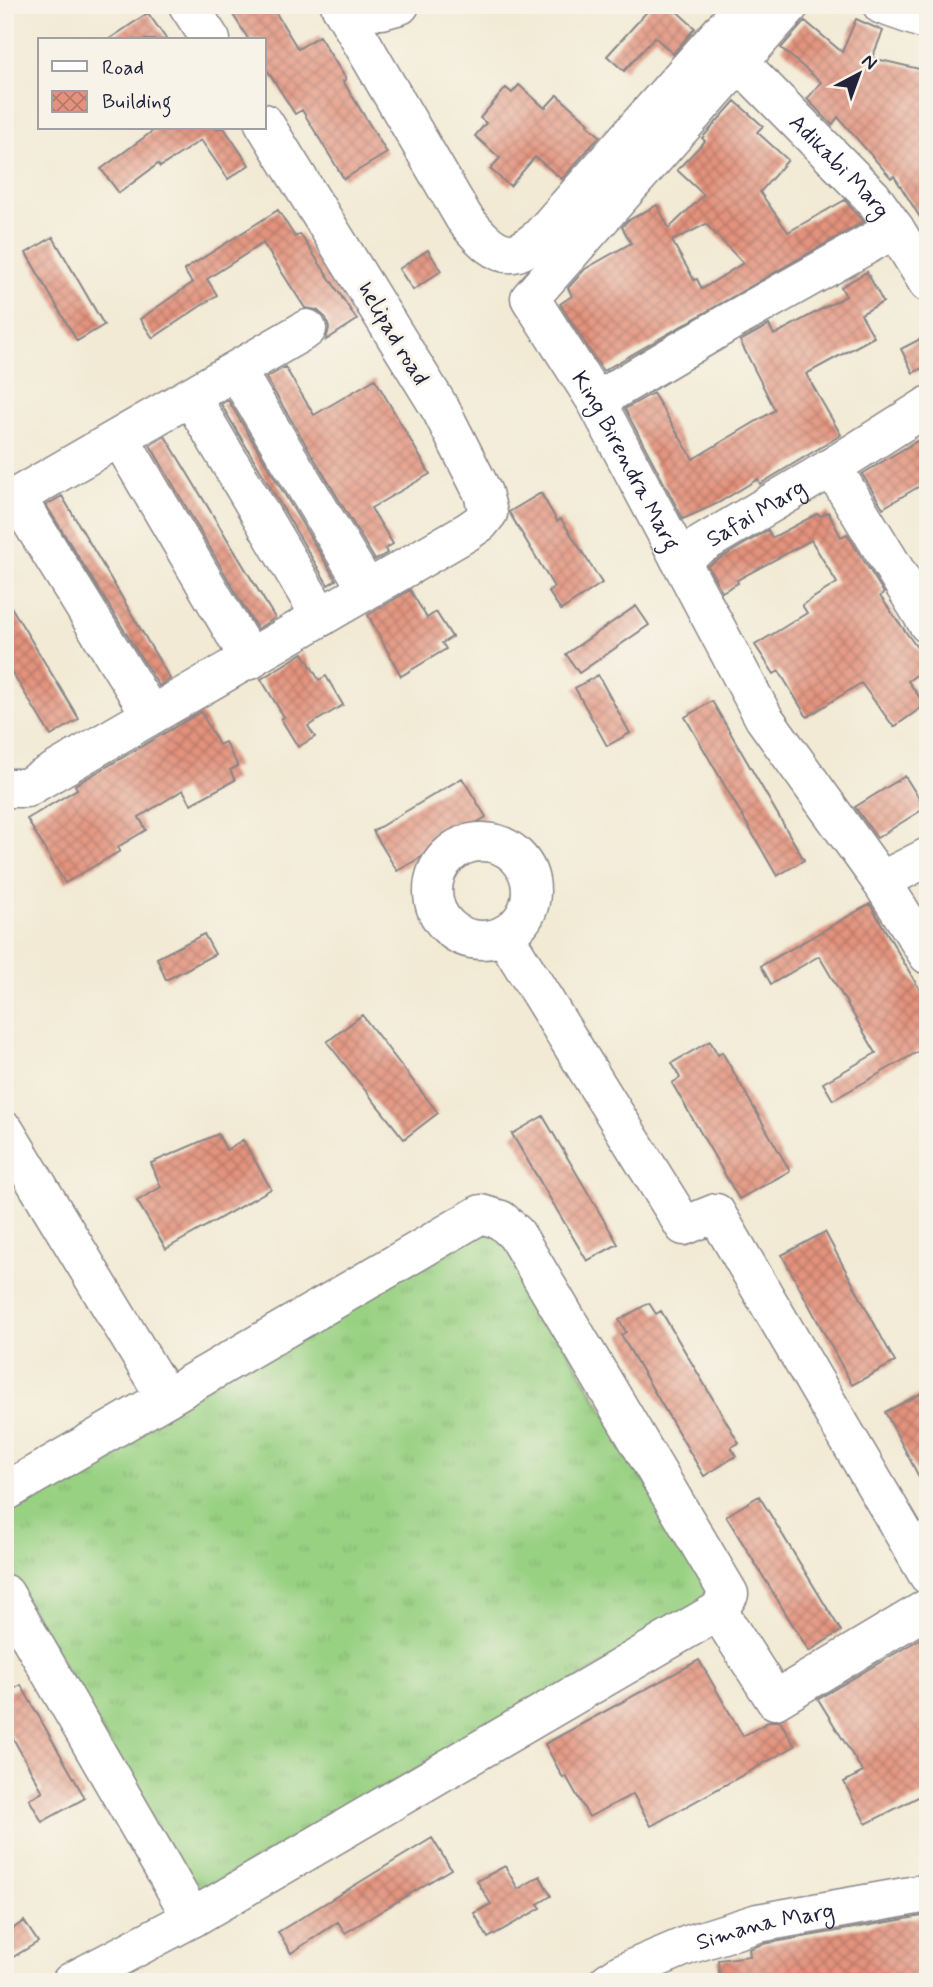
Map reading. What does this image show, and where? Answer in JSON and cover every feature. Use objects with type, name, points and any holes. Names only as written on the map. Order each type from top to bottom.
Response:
[{"type":"street","points":[[188,5],[210,38]]},
{"type":"street","points":[[341,6],[382,10],[400,5]]},
{"type":"street","points":[[341,6],[464,218],[481,240],[502,252],[519,252],[539,238],[745,5]]},
{"type":"street","name":"King Birendra Marg","points":[[790,5],[530,298],[596,401],[764,718],[881,881],[928,955]]},
{"type":"street","points":[[882,5],[928,21]]},
{"type":"street","name":"Adikabi Marg","points":[[739,62],[872,197],[928,283]]},
{"type":"street","name":"helipad road","points":[[266,126],[441,410],[483,493],[488,513],[480,523],[367,589]]},
{"type":"street","points":[[596,401],[895,229]]},
{"type":"street","points":[[151,715],[16,497],[307,330]]},
{"type":"street","points":[[5,788],[26,788],[250,660],[367,589],[236,371]]},
{"type":"street","points":[[191,397],[321,617]]},
{"type":"street","name":"Safai Marg","points":[[679,558],[832,467],[928,405]]},
{"type":"street","points":[[120,438],[250,660]]},
{"type":"street","name":"Safai Marg","points":[[832,467],[928,624]]},
{"type":"street","points":[[881,881],[928,857]]},
{"type":"street","points":[[504,935],[684,1226],[716,1213],[928,1575]]},
{"type":"street","points":[[5,1131],[166,1398]]},
{"type":"street","points":[[5,1492],[481,1214],[501,1220],[516,1234],[729,1594],[718,1611],[192,1918],[71,1982]]},
{"type":"street","points":[[5,1594],[192,1918]]},
{"type":"street","points":[[718,1611],[775,1700],[928,1608]]},
{"type":"street","name":"Simana Marg","points":[[608,1982],[622,1973],[688,1945],[758,1923],[928,1893]]},
{"type":"green space","points":[[483,1226],[502,1239],[709,1589],[703,1608],[202,1890],[195,1888],[189,1882],[5,1564],[5,1503]]},
{"type":"building","points":[[246,5],[271,5],[298,49],[319,36],[387,153],[344,179],[302,110],[295,114],[266,68],[266,38],[248,38],[232,13]]},
{"type":"building","points":[[653,5],[670,5],[695,28],[673,54],[655,37],[624,71],[607,56]]},
{"type":"building","points":[[148,13],[166,38],[111,38]]},
{"type":"building","points":[[856,19],[883,31],[872,58],[928,71],[928,230],[894,176],[891,178],[838,117],[832,125],[807,99],[821,82],[781,48],[805,21],[842,52]]},
{"type":"building","points":[[519,85],[545,108],[557,95],[600,136],[562,179],[535,157],[510,186],[490,169],[500,158],[475,136],[486,123],[480,118],[506,88],[512,93]]},
{"type":"building","points":[[735,101],[763,126],[757,132],[788,160],[760,192],[788,232],[845,200],[863,222],[603,371],[560,304],[572,296],[568,288],[585,269],[631,243],[622,227],[627,221],[657,205],[669,228],[704,195],[677,170],[705,141],[702,138]],"holes":[[[706,224],[743,263],[702,289],[672,241]]]},
{"type":"building","points":[[154,130],[225,130],[249,165],[228,179],[201,140],[160,167],[158,164],[119,193],[101,169]]},
{"type":"building","points":[[278,210],[295,237],[300,234],[357,320],[326,340],[329,328],[326,318],[317,310],[305,308],[263,243],[207,279],[217,295],[153,338],[140,319],[192,283],[184,270]]},
{"type":"building","points":[[53,237],[104,325],[77,341],[26,253]]},
{"type":"building","points":[[428,250],[441,271],[413,290],[399,269]]},
{"type":"building","points":[[867,272],[883,302],[861,314],[874,337],[806,374],[841,435],[760,484],[758,479],[718,503],[683,519],[625,409],[653,393],[693,459],[775,410],[740,341],[769,325],[774,335],[846,296],[841,287]]},
{"type":"building","points":[[928,335],[928,365],[913,373],[901,349]]},
{"type":"building","points":[[285,367],[314,415],[375,379],[430,474],[371,508],[393,544],[385,549],[387,553],[375,560],[266,378]]},
{"type":"building","points":[[228,400],[336,580],[328,585],[221,404]]},
{"type":"building","points":[[165,436],[275,618],[257,629],[150,445]]},
{"type":"building","points":[[917,441],[928,461],[928,481],[883,508],[862,474]]},
{"type":"building","points":[[541,493],[557,521],[561,519],[602,583],[561,610],[548,591],[554,587],[509,512]]},
{"type":"building","points":[[62,496],[170,679],[159,686],[46,505]]},
{"type":"building","points":[[828,512],[841,537],[847,534],[884,593],[880,596],[928,663],[928,667],[908,681],[925,705],[894,727],[861,683],[807,717],[779,671],[774,674],[755,645],[807,613],[802,605],[837,583],[811,540],[737,580],[738,583],[722,592],[708,566],[768,530],[772,538],[817,514],[821,516]]},
{"type":"building","points":[[410,590],[427,618],[436,612],[452,637],[442,643],[446,649],[401,676],[368,615]]},
{"type":"building","points":[[5,597],[79,719],[51,736],[5,661]]},
{"type":"building","points":[[636,606],[649,625],[579,673],[566,654]]},
{"type":"building","points":[[303,653],[319,680],[326,676],[343,705],[308,726],[315,737],[298,747],[261,679]]},
{"type":"building","points":[[598,675],[630,733],[607,746],[575,688]]},
{"type":"building","points":[[712,701],[804,860],[777,876],[685,717]]},
{"type":"building","points":[[201,712],[219,745],[225,742],[238,766],[230,770],[235,780],[191,804],[183,790],[139,817],[146,830],[118,847],[120,851],[65,883],[27,819],[77,789],[75,785]]},
{"type":"building","points":[[905,776],[925,808],[877,838],[855,807]]},
{"type":"building","points":[[462,778],[486,817],[458,834],[462,842],[436,858],[432,851],[397,871],[373,831]]},
{"type":"building","points":[[870,904],[928,1004],[928,1046],[833,1100],[823,1083],[876,1053],[819,956],[771,984],[761,966]]},
{"type":"building","points":[[204,934],[215,954],[166,980],[157,958]]},
{"type":"building","points":[[362,1015],[438,1113],[404,1139],[327,1042]]},
{"type":"building","points":[[710,1041],[718,1055],[722,1052],[790,1171],[739,1199],[672,1083],[680,1078],[672,1063]]},
{"type":"building","points":[[543,1116],[618,1244],[587,1261],[512,1134]]},
{"type":"building","points":[[218,1134],[226,1150],[243,1140],[271,1189],[166,1249],[137,1201],[161,1187],[151,1163]]},
{"type":"building","points":[[825,1232],[895,1362],[852,1385],[782,1255]]},
{"type":"building","points":[[649,1303],[656,1314],[661,1311],[739,1443],[731,1447],[736,1456],[704,1476],[621,1335],[626,1332],[619,1320]]},
{"type":"building","points":[[928,1390],[928,1494],[885,1412]]},
{"type":"building","points":[[759,1496],[841,1631],[809,1651],[726,1516]]},
{"type":"building","points":[[928,1634],[928,1792],[866,1824],[844,1782],[863,1772],[818,1699]]},
{"type":"building","points":[[699,1660],[743,1736],[770,1721],[780,1721],[795,1746],[651,1826],[633,1794],[589,1817],[566,1776],[563,1778],[545,1744]]},
{"type":"building","points":[[21,1685],[85,1798],[42,1822],[29,1799],[43,1792],[5,1724],[5,1694]]},
{"type":"building","points":[[432,1838],[451,1869],[345,1933],[338,1922],[291,1953],[278,1932]]},
{"type":"building","points":[[505,1866],[518,1889],[540,1876],[551,1896],[538,1904],[541,1908],[488,1938],[474,1913],[491,1904],[477,1881]]},
{"type":"building","points":[[928,1915],[928,1982],[720,1982],[718,1960],[750,1956],[749,1949],[763,1944]]},
{"type":"building","points":[[24,1921],[38,1942],[5,1962],[5,1934]]}]
